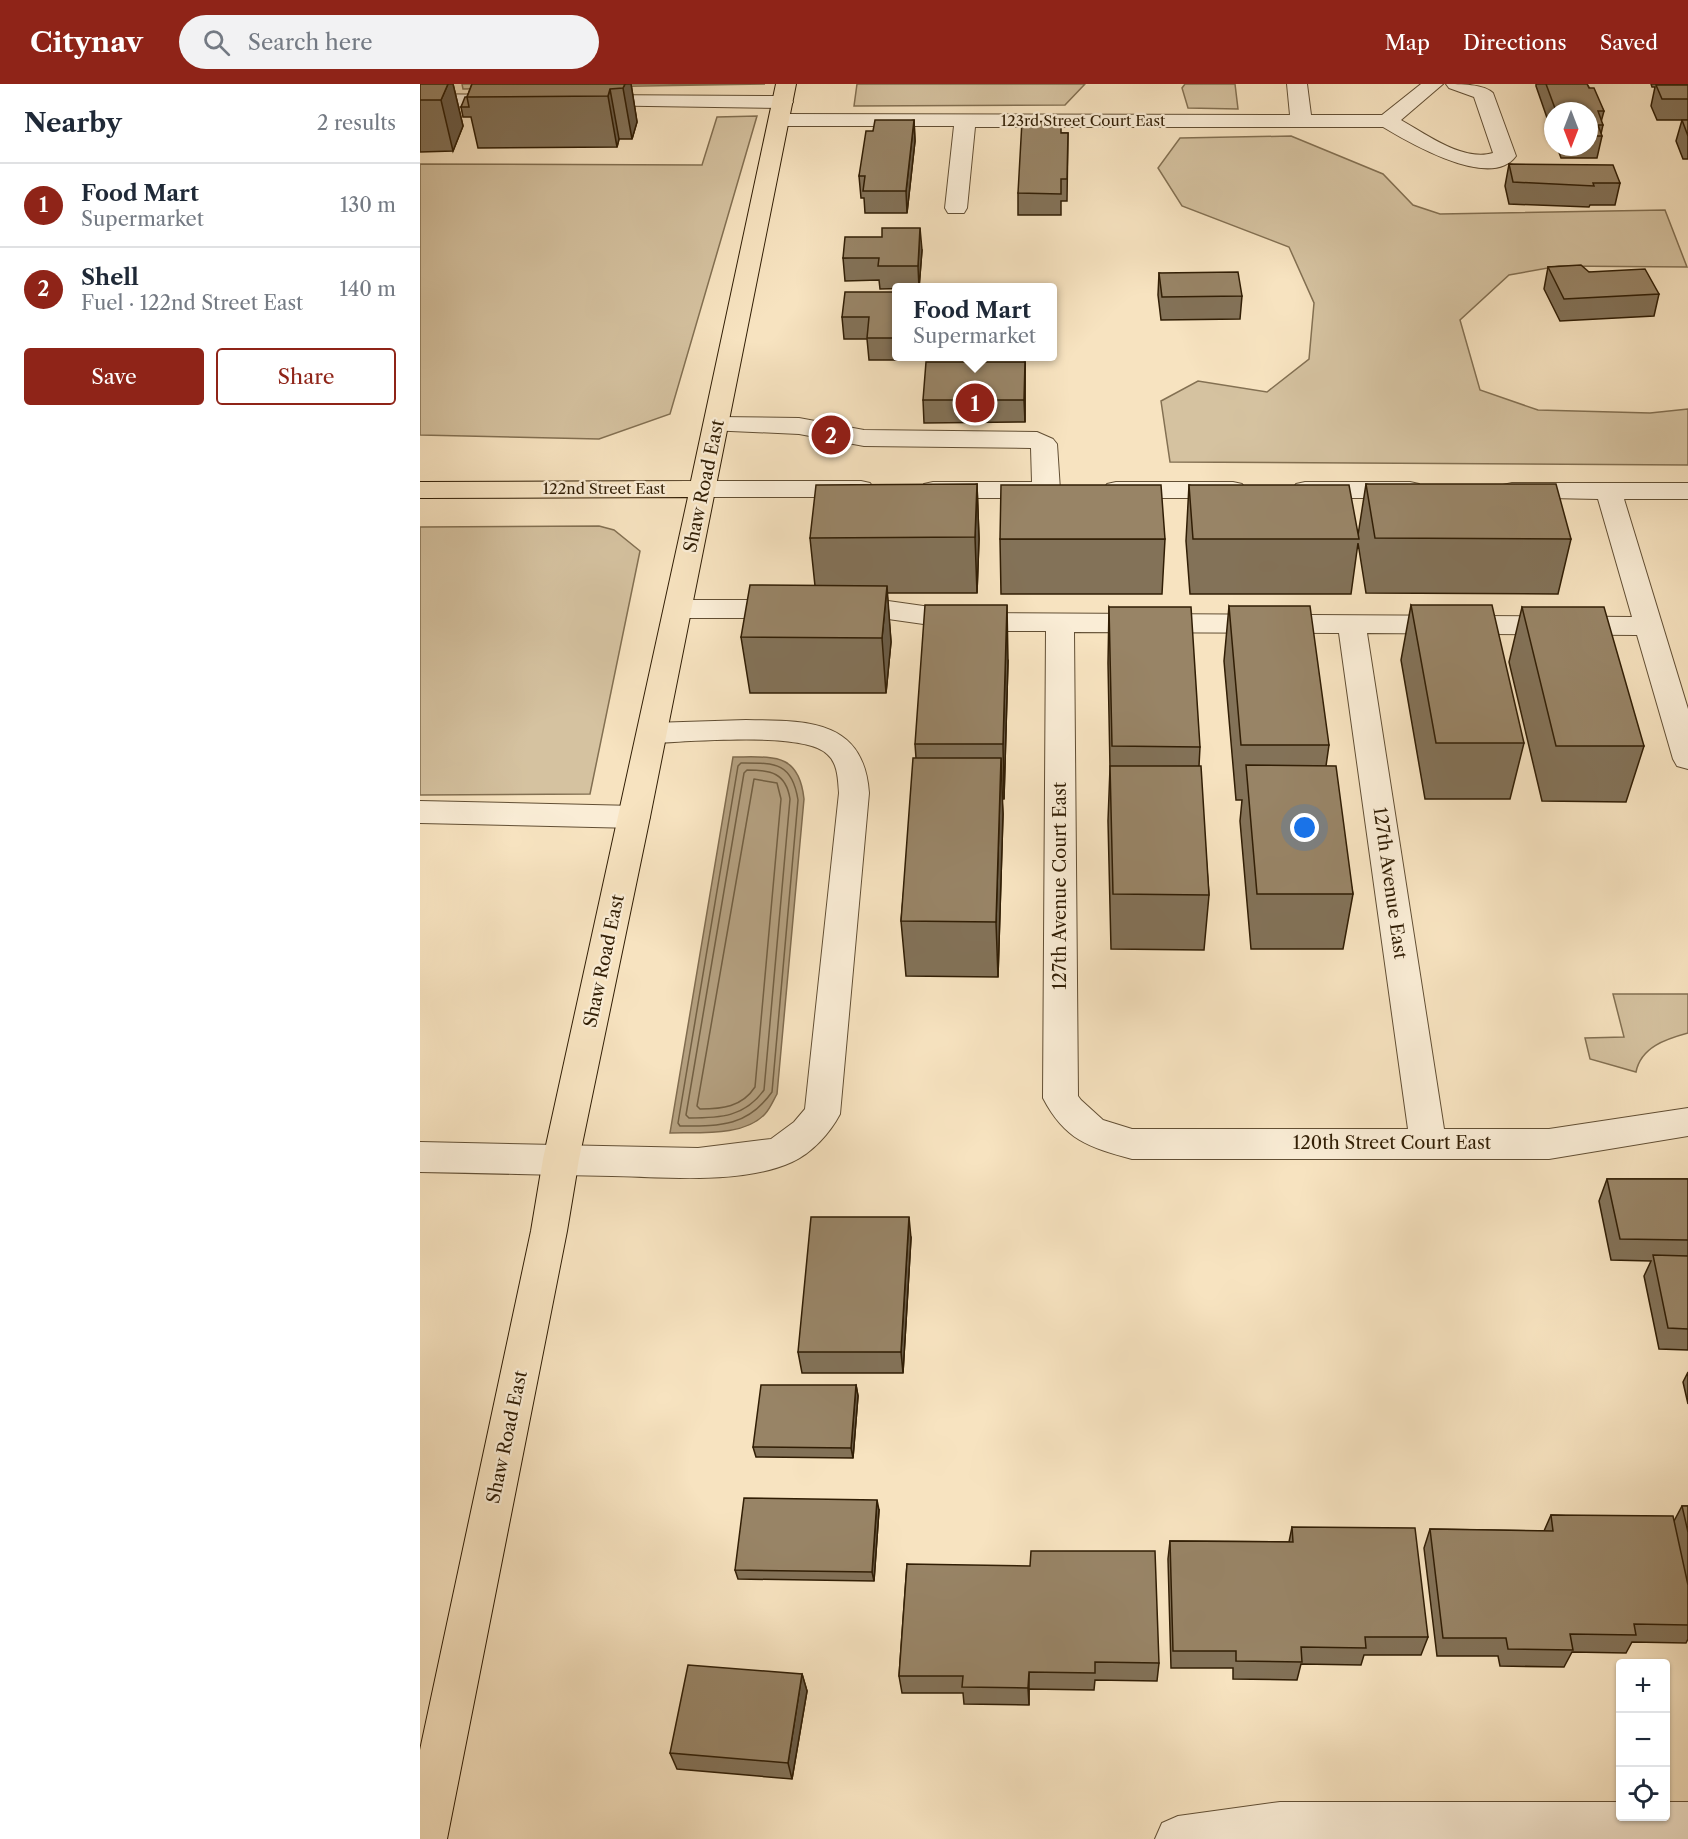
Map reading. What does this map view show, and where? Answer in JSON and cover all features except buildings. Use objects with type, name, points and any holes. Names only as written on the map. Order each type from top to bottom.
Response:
[{"type":"main road","name":"Shaw Road East","points":[[424,1839],[544,1254],[561,1159],[704,489],[783,102]]},
{"type":"main road","name":"122nd Street East","points":[[420,490],[704,489]]},
{"type":"street","points":[[1297,84],[1301,121]]},
{"type":"street","points":[[1387,121],[1433,84]]},
{"type":"street","name":"123rd Street Court East","points":[[575,101],[783,102],[965,120],[1387,121],[1462,160],[1498,160],[1505,156],[1483,93],[1456,84]]},
{"type":"street","points":[[420,100],[529,101]]},
{"type":"street","points":[[956,208],[965,120]]},
{"type":"street","points":[[717,424],[799,426],[864,438],[1037,440],[1044,444],[1046,452],[1069,490]]},
{"type":"street","name":"122nd Street East","points":[[704,489],[1433,490]]},
{"type":"street","points":[[1492,491],[1688,491]]},
{"type":"street","points":[[1609,491],[1688,759]]},
{"type":"street","points":[[678,609],[881,609],[973,622],[1649,626]]},
{"type":"street","name":"127th Avenue Court East","points":[[1060,622],[1061,1098],[1074,1119],[1095,1134]]},
{"type":"street","name":"127th Avenue East","points":[[1352,624],[1428,1142]]},
{"type":"street","points":[[420,1157],[698,1163],[752,1158],[781,1151],[807,1132],[822,1114],[854,793],[853,773],[846,755],[831,741],[813,734],[786,731],[652,733]]},
{"type":"street","points":[[420,812],[635,817]]},
{"type":"street","name":"120th Street Court East","points":[[1095,1134],[1132,1144],[1428,1142],[1549,1144],[1688,1122]]},
{"type":"street","points":[[1178,1839],[1280,1825],[1688,1825]]},
{"type":"shaded area","points":[[462,84],[765,84],[463,89]]},
{"type":"shaded area","points":[[857,84],[1085,84],[1065,105],[854,106]]},
{"type":"shaded area","points":[[1185,84],[1235,84],[1238,109],[1188,108],[1182,88]]},
{"type":"shaded area","points":[[757,116],[670,414],[599,439],[420,435],[420,164],[702,165],[717,117]]},
{"type":"shaded area","points":[[1291,136],[1383,174],[1413,205],[1440,214],[1665,210],[1687,267],[1559,266],[1509,275],[1460,320],[1480,390],[1538,410],[1650,413],[1688,409],[1688,465],[1170,462],[1161,401],[1198,381],[1267,392],[1309,359],[1314,303],[1289,247],[1182,206],[1158,168],[1180,138]]},
{"type":"shaded area","points":[[599,526],[614,530],[640,551],[590,794],[420,795],[420,527]]},
{"type":"shaded area","points":[[1613,994],[1688,994],[1688,1033],[1663,1041],[1649,1050],[1643,1056],[1636,1072],[1590,1059],[1585,1038],[1624,1037]]},
{"type":"water","points":[[733,757],[782,760],[796,773],[804,799],[777,1094],[765,1114],[745,1127],[720,1132],[670,1133]]},
{"type":"place","name":"Food Mart","points":[[975,403]]},
{"type":"place","name":"Shell","points":[[831,435]]}]
